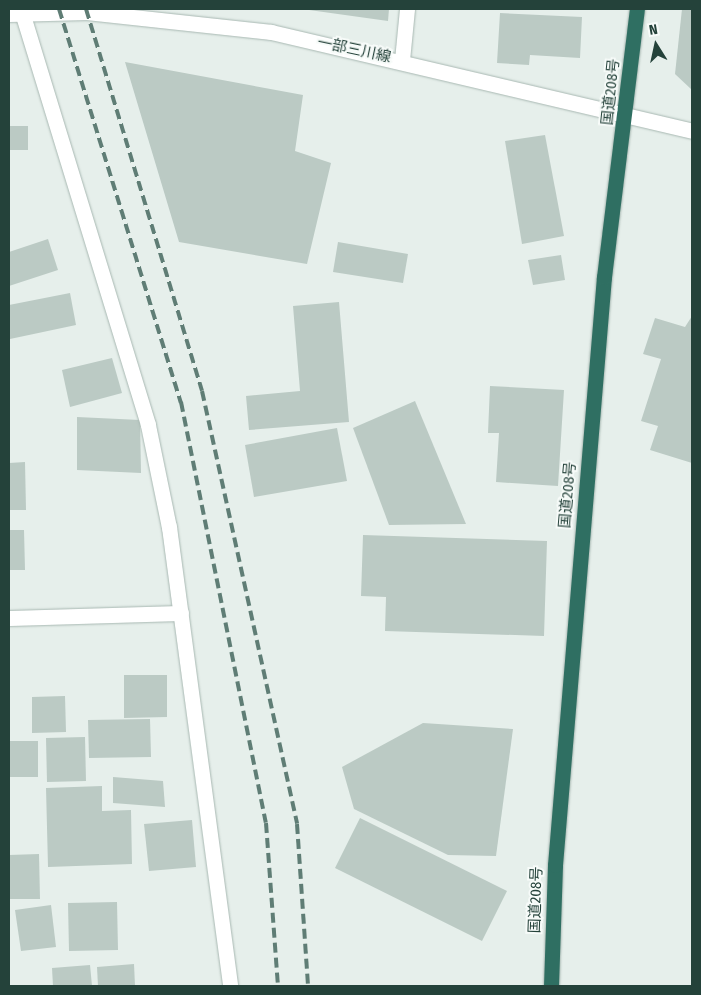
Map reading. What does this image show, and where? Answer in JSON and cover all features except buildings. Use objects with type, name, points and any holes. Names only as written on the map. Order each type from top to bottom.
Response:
[{"type":"highway","name":"国道208号","points":[[551,986],[555,865],[604,277],[627,114],[637,9]]},
{"type":"street","points":[[402,60],[407,9]]},
{"type":"street","points":[[18,12],[148,425],[169,527],[230,986]]},
{"type":"street","name":"一部三川線","points":[[18,12],[130,12],[271,32],[402,60],[552,100],[627,114],[692,131]]},
{"type":"street","points":[[9,618],[181,613]]},
{"type":"railway","points":[[59,9],[181,402],[266,823],[278,986]]},
{"type":"railway","points":[[86,9],[202,391],[297,824],[308,986]]}]
